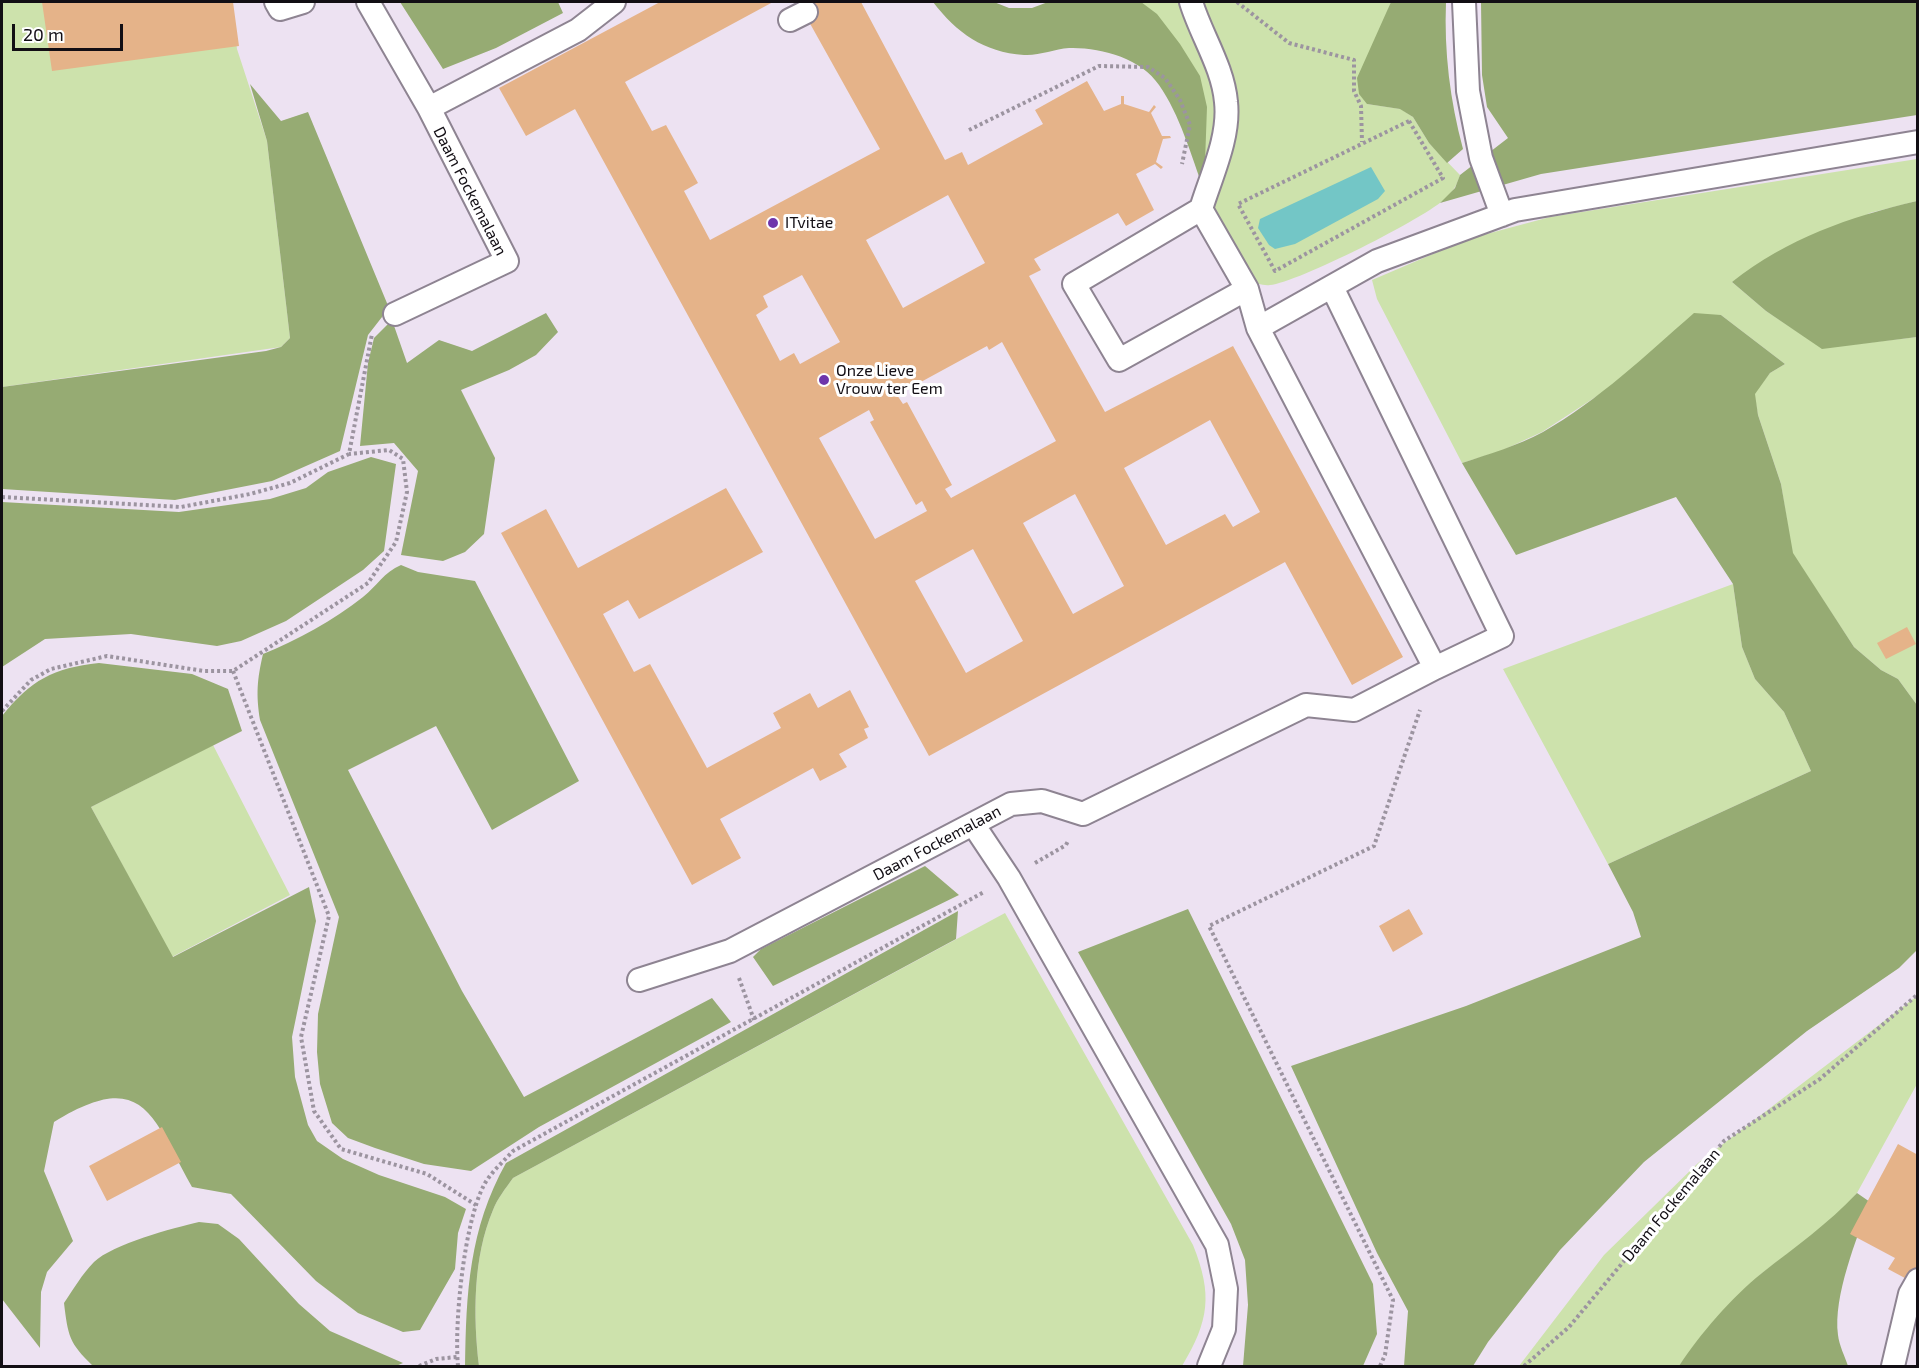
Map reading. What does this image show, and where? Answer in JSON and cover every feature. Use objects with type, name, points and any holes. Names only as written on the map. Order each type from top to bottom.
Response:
[{"type":"lane","points":[[276,2],[280,9],[303,2]]},
{"type":"lane","name":"Daam Fockemalaan","points":[[368,2],[429,108],[507,261],[387,320]]},
{"type":"lane","name":"Daam Fockemalaan","points":[[429,108],[578,30],[614,2]]},
{"type":"lane","points":[[1191,2],[1202,34],[1217,66],[1227,102],[1223,136],[1201,209],[1074,284],[1119,360],[1247,289]]},
{"type":"lane","points":[[1464,2],[1464,47],[1468,91],[1481,158],[1502,215]]},
{"type":"lane","points":[[1258,328],[1377,261],[1515,210],[1917,142]]},
{"type":"lane","points":[[1201,209],[1247,289],[1258,328],[1435,668]]},
{"type":"lane","points":[[1083,814],[1306,705],[1354,710],[1502,636],[1332,287]]},
{"type":"lane","name":"Daam Fockemalaan","points":[[639,980],[730,951],[1011,804],[1042,801],[1083,814]]},
{"type":"lane","points":[[973,824],[1009,878],[1217,1245],[1226,1289],[1224,1329],[1209,1366]]},
{"type":"lane","points":[[1893,1366],[1910,1294],[1917,1280]]},
{"type":"path","points":[[1237,2],[1289,43],[1354,60],[1354,91],[1361,106],[1362,142]]},
{"type":"path","points":[[969,130],[1099,66],[1148,67],[1164,78],[1180,100],[1190,125],[1182,166]]},
{"type":"path","points":[[1409,121],[1443,178],[1275,271],[1238,204],[1362,142],[1409,121]]},
{"type":"path","points":[[349,454],[371,336],[387,320]]},
{"type":"path","points":[[2,497],[181,507],[250,494],[290,483],[349,454],[389,450],[403,459],[407,492],[396,542],[368,583],[232,671],[204,671],[107,656],[51,669],[31,680],[2,711]]},
{"type":"path","points":[[1380,1366],[1385,1355],[1393,1300],[1209,926],[1374,846],[1435,668]]},
{"type":"path","points":[[232,671],[329,915],[301,1037],[314,1112],[341,1149],[427,1174],[476,1205]]},
{"type":"path","points":[[458,1366],[464,1260],[476,1205],[490,1174],[513,1151],[754,1020],[1066,845],[1083,814]]},
{"type":"path","points":[[730,951],[754,1020]]},
{"type":"path","name":"Daam Fockemalaan","points":[[1524,1366],[1569,1327],[1724,1141],[1820,1079],[1917,994]]},
{"type":"path","points":[[419,1366],[436,1359],[457,1357]]},
{"type":"shaded area","points":[[2,2],[231,2],[237,49],[267,141],[290,338],[281,347],[2,387]]},
{"type":"shaded area","points":[[400,2],[558,2],[563,13],[496,48],[443,69]]},
{"type":"shaded area","points":[[933,2],[994,2],[1009,8],[1032,8],[1048,2],[1141,2],[1157,14],[1180,44],[1200,76],[1207,107],[1204,190],[1173,109],[1159,85],[1142,68],[1119,56],[1081,48],[1030,55],[996,50],[962,32]]},
{"type":"shaded area","points":[[1141,2],[1391,2],[1384,21],[1367,104],[1401,109],[1413,117],[1429,143],[1460,175],[1455,187],[1434,207],[1333,262],[1270,285],[1248,281],[1204,190]]},
{"type":"shaded area","points":[[1391,2],[1446,2],[1449,76],[1463,149],[1447,163],[1429,143],[1413,117],[1400,109],[1367,104],[1359,94],[1357,78]]},
{"type":"shaded area","points":[[1481,2],[1917,2],[1917,115],[1541,174],[1440,203],[1455,188],[1460,175],[1508,138],[1487,107],[1482,75]]},
{"type":"shaded area","points":[[250,84],[281,121],[308,112],[389,308],[368,335],[340,451],[272,481],[175,500],[2,489],[2,387],[266,351],[281,347],[290,338],[267,141]]},
{"type":"shaded area","points":[[1917,159],[1917,201],[1870,213],[1732,282],[1766,311],[1822,348],[1917,337],[1917,705],[1898,679],[1881,670],[1854,647],[1792,553],[1781,484],[1758,415],[1754,393],[1770,373],[1785,364],[1721,315],[1542,432],[1501,451],[1462,463],[1377,299],[1372,280],[1468,239],[1550,217]]},
{"type":"shaded area","points":[[1371,167],[1385,191],[1378,199],[1295,244],[1275,249],[1269,245],[1258,228],[1260,219]]},
{"type":"shaded area","points":[[1917,201],[1917,337],[1822,349],[1766,311],[1732,282],[1797,241],[1867,214]]},
{"type":"shaded area","points":[[546,313],[558,332],[536,355],[509,370],[461,390],[495,458],[484,534],[465,552],[443,561],[401,555],[418,471],[394,443],[360,446],[368,363],[374,338],[392,320],[407,363],[439,340],[472,351]]},
{"type":"shaded area","points":[[1694,313],[1721,315],[1785,364],[1770,373],[1755,394],[1758,415],[1781,484],[1793,553],[1854,647],[1881,670],[1898,679],[1917,705],[1917,950],[1899,968],[1807,1031],[1644,1162],[1560,1250],[1488,1342],[1473,1366],[1404,1366],[1408,1311],[1377,1253],[1291,1066],[1466,1006],[1641,937],[1633,912],[1608,864],[1811,771],[1784,712],[1755,679],[1742,647],[1733,584],[1676,497],[1516,555],[1462,463],[1523,441],[1564,419],[1622,376]]},
{"type":"shaded area","points":[[371,457],[396,464],[384,551],[363,570],[286,621],[241,641],[217,646],[131,634],[45,639],[2,667],[2,502],[179,512],[270,499],[306,488],[328,472]]},
{"type":"shaded area","points":[[401,565],[418,572],[475,581],[579,781],[492,830],[436,726],[348,770],[462,991],[524,1097],[712,998],[731,1022],[539,1127],[471,1171],[424,1164],[375,1148],[348,1138],[332,1123],[320,1084],[317,1052],[318,1014],[339,917],[260,720],[258,687],[263,654],[340,614],[363,597],[390,571]]},
{"type":"shaded area","points":[[1733,584],[1742,647],[1755,679],[1784,712],[1811,771],[1608,864],[1503,669]]},
{"type":"shaded area","points":[[99,663],[192,674],[228,689],[242,731],[91,807],[173,957],[309,887],[316,921],[292,1037],[295,1077],[308,1125],[317,1141],[343,1159],[379,1175],[445,1197],[466,1209],[458,1233],[455,1269],[420,1330],[403,1332],[358,1313],[316,1281],[231,1194],[192,1187],[154,1121],[142,1107],[127,1100],[108,1099],[84,1106],[54,1122],[44,1171],[73,1241],[47,1272],[41,1292],[40,1348],[2,1299],[2,716],[23,693],[44,678],[69,668]]},
{"type":"shaded area","points":[[213,745],[290,895],[172,957],[91,807]]},
{"type":"shaded area","points":[[925,866],[959,895],[773,986],[753,957],[761,949]]},
{"type":"shaded area","points":[[1188,909],[1373,1284],[1377,1334],[1363,1366],[1243,1366],[1248,1305],[1245,1260],[1231,1224],[1078,952]]},
{"type":"shaded area","points":[[958,911],[956,939],[513,1178],[495,1206],[486,1228],[476,1287],[479,1366],[465,1366],[469,1287],[477,1237],[484,1212],[506,1163]]},
{"type":"shaded area","points":[[1005,913],[1193,1245],[1204,1279],[1205,1307],[1198,1335],[1182,1366],[479,1366],[476,1327],[478,1267],[486,1228],[495,1206],[513,1178]]},
{"type":"shaded area","points":[[1917,996],[1917,1084],[1857,1193],[1833,1220],[1761,1274],[1718,1317],[1679,1366],[1519,1366],[1604,1255],[1698,1163]]},
{"type":"shaded area","points":[[1857,1193],[1870,1202],[1847,1267],[1839,1303],[1838,1335],[1848,1366],[1679,1366],[1697,1341],[1739,1293],[1823,1225]]},
{"type":"shaded area","points":[[199,1222],[218,1224],[239,1239],[299,1304],[330,1331],[403,1363],[396,1366],[93,1366],[74,1345],[65,1314],[64,1303],[82,1277],[94,1262],[115,1249],[174,1228]]},
{"type":"building","points":[[42,2],[233,2],[239,46],[52,71]]},
{"type":"building","name":"Onze Lieve Vrouw ter Eem","points":[[660,2],[773,2],[625,82],[652,131],[666,125],[698,183],[684,191],[710,240],[880,149],[798,2],[861,2],[945,160],[962,152],[968,165],[1043,124],[1035,110],[1087,81],[1104,111],[1121,104],[1121,96],[1124,96],[1124,104],[1149,112],[1154,105],[1156,107],[1151,113],[1162,136],[1171,138],[1163,139],[1156,162],[1163,167],[1161,169],[1155,164],[1136,174],[1154,210],[1126,226],[1118,213],[1034,259],[1041,270],[1029,276],[1105,412],[1233,346],[1403,657],[1352,685],[1285,562],[929,756],[575,109],[526,136],[499,88]],"holes":[[[948,195],[985,263],[903,308],[866,240]],[[802,275],[840,342],[800,364],[794,353],[780,361],[756,315],[768,307],[763,296]],[[1002,342],[1056,441],[951,498],[945,489],[952,485],[907,402],[903,404],[897,395],[987,346],[989,350]],[[869,410],[874,420],[870,422],[916,505],[922,501],[927,511],[875,539],[819,438]],[[1210,420],[1260,512],[1233,527],[1225,514],[1166,545],[1124,468]],[[1075,494],[1124,586],[1073,614],[1023,523]],[[973,549],[1023,641],[966,673],[915,581]]]},
{"type":"building","points":[[726,488],[763,552],[639,619],[628,600],[603,614],[634,672],[650,664],[707,768],[781,728],[773,713],[810,693],[818,708],[850,690],[869,727],[864,729],[868,738],[839,754],[847,767],[820,781],[813,768],[720,819],[741,858],[692,885],[501,533],[546,509],[578,568]]},
{"type":"building","points":[[1907,627],[1916,644],[1886,659],[1877,643]]},
{"type":"building","points":[[1409,909],[1423,934],[1393,952],[1379,926]]},
{"type":"building","points":[[162,1127],[181,1162],[107,1201],[89,1166]]},
{"type":"building","points":[[1898,1144],[1918,1155],[1918,1285],[1888,1269],[1895,1258],[1850,1234]]},
{"type":"place","name":"ITvitae","points":[[773,223]]},
{"type":"place","name":"Onze Lieve Vrouw ter Eem","points":[[824,380]]}]
